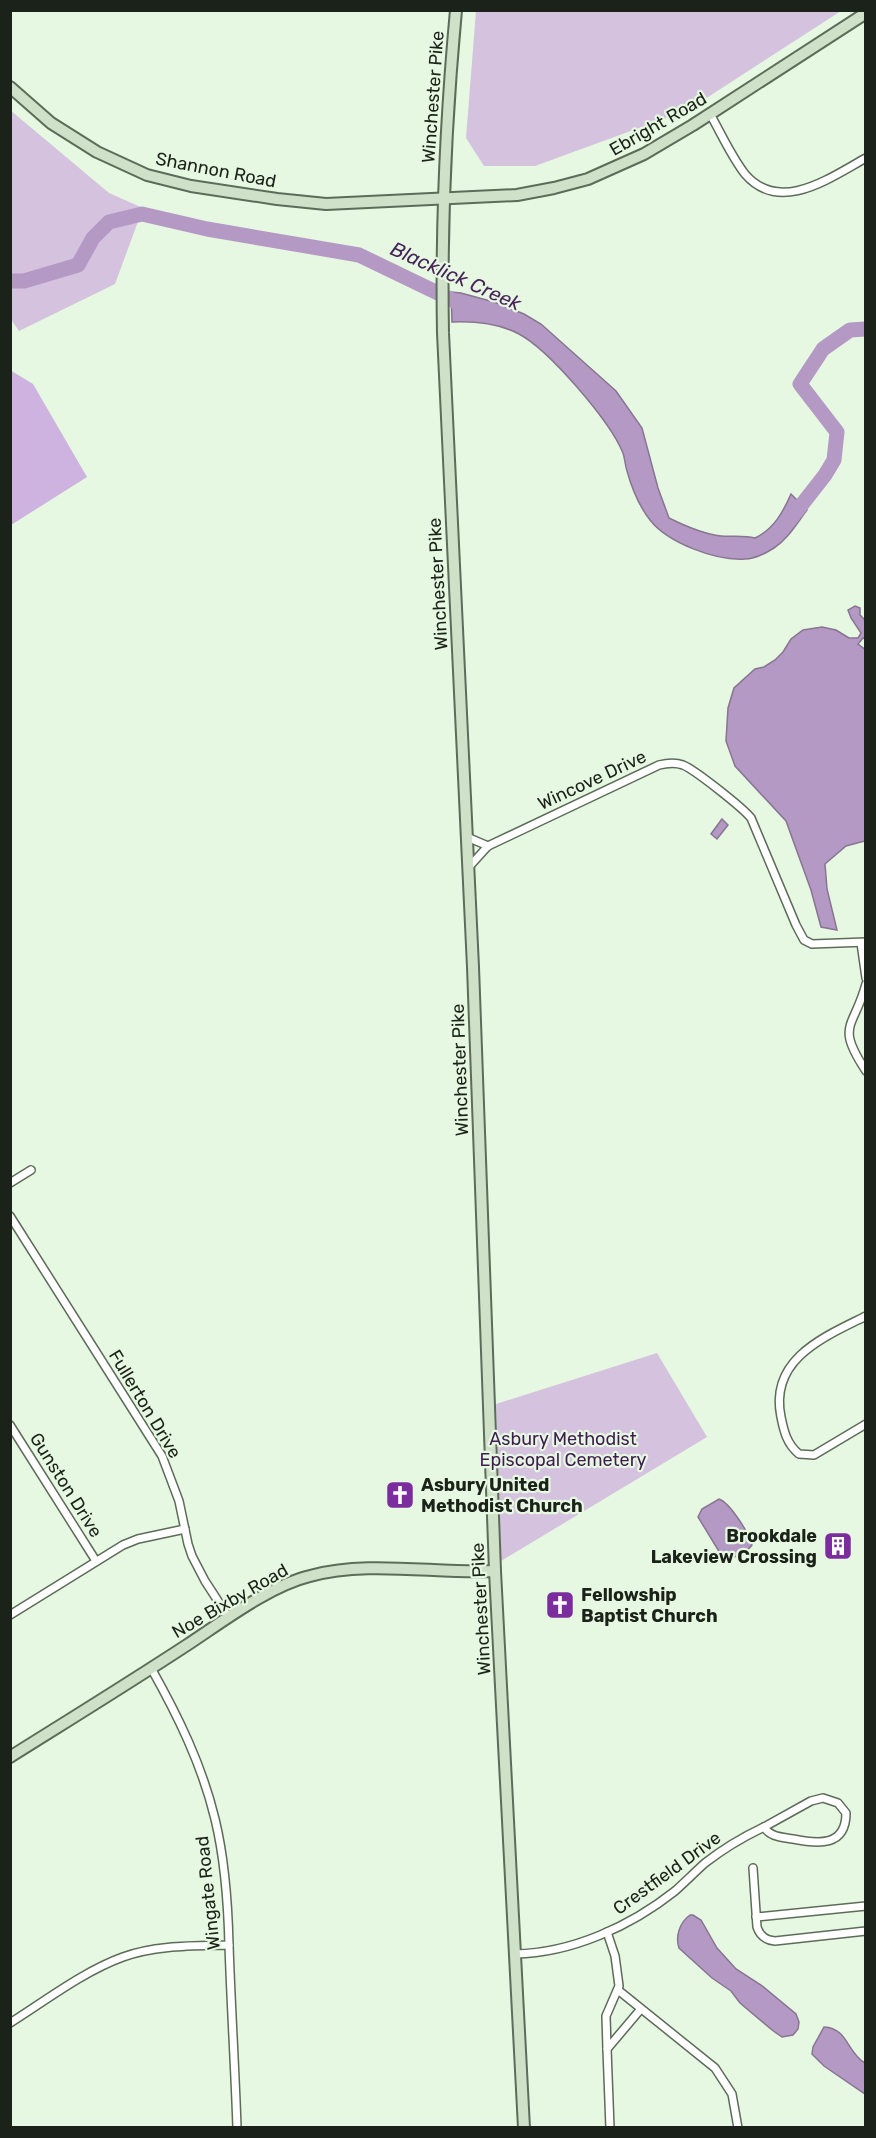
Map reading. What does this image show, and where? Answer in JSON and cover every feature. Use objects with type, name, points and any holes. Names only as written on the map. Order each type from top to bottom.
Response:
[{"type":"main road","name":"Winchester Pike","points":[[456,10],[447,112],[443,199],[443,333],[467,837],[495,1571],[524,2127]]},
{"type":"main road","name":"Ebright Road","points":[[443,199],[517,195],[588,179],[644,154],[866,13]]},
{"type":"main road","name":"Shannon Road","points":[[10,87],[40,114],[80,143],[131,169],[169,181],[227,193],[326,204],[443,199]]},
{"type":"main road","name":"Noe Bixby Road","points":[[10,1757],[229,1618],[292,1582],[324,1573],[372,1569],[495,1571]]},
{"type":"street","points":[[710,114],[745,174],[762,186],[777,192],[808,189],[866,158]]},
{"type":"street","name":"Wincove Drive","points":[[468,868],[488,846],[659,765],[671,763],[681,765],[741,807],[751,818],[795,924],[804,940],[812,944],[863,943]]},
{"type":"street","points":[[467,837],[488,846]]},
{"type":"street","points":[[863,943],[866,978]]},
{"type":"street","points":[[866,984],[853,1016],[848,1036],[850,1046],[866,1071]]},
{"type":"street","points":[[10,1183],[31,1170]]},
{"type":"street","name":"Fullerton Drive","points":[[10,1216],[162,1456],[174,1483],[192,1556],[229,1618]]},
{"type":"street","points":[[866,1316],[810,1345],[796,1358],[782,1383],[780,1413],[790,1445],[799,1454],[814,1455],[866,1424]]},
{"type":"street","name":"Gunston Drive","points":[[10,1425],[96,1561]]},
{"type":"street","points":[[10,1615],[96,1561],[138,1539],[185,1529]]},
{"type":"street","name":"Wingate Road","points":[[151,1668],[184,1731],[196,1760],[212,1808],[222,1851],[227,1896],[237,2127]]},
{"type":"street","name":"Crestfield Drive","points":[[515,1954],[540,1952],[607,1932],[675,1891],[713,1857],[764,1827],[820,1798],[835,1801],[846,1813],[845,1825],[840,1835],[819,1843],[770,1834],[764,1827]]},
{"type":"street","points":[[753,1868],[757,1927],[766,1939],[775,1941],[866,1931]]},
{"type":"street","points":[[756,1917],[866,1906]]},
{"type":"street","points":[[607,1932],[617,1967],[618,1990],[606,2016],[610,2127]]},
{"type":"street","points":[[10,2023],[82,1978],[123,1957],[151,1950],[229,1945]]},
{"type":"street","points":[[618,1990],[715,2068],[732,2094],[738,2127]]},
{"type":"street","points":[[606,2049],[640,2010]]},
{"type":"green space","points":[[476,10],[841,11],[688,110],[535,166],[484,166],[466,138]]},
{"type":"green space","points":[[10,110],[109,193],[143,208],[115,284],[19,331],[10,318]]},
{"type":"green space","name":"Asbury Methodist Episcopal Cemetery","points":[[657,1353],[707,1437],[501,1561],[496,1404]]},
{"type":"shaded area","points":[[451,292],[494,302],[524,314],[541,324],[616,391],[642,428],[658,488],[669,518],[708,533],[755,538],[773,525],[791,494],[807,510],[784,540],[764,554],[749,559],[733,559],[707,554],[668,536],[650,520],[642,509],[616,439],[562,370],[532,342],[503,327],[452,322]]},
{"type":"shaded area","points":[[10,370],[33,384],[87,477],[11,525]]},
{"type":"shaded area","points":[[855,606],[860,608],[860,615],[866,621],[865,639],[863,638],[858,644],[866,650],[865,841],[846,846],[825,864],[827,889],[837,930],[821,927],[811,890],[786,821],[735,766],[726,741],[728,708],[734,688],[755,669],[764,667],[775,660],[791,639],[803,630],[822,627],[836,630],[849,638],[858,638],[861,633],[848,610]]},
{"type":"shaded area","points":[[722,819],[728,825],[717,839],[711,834]]},
{"type":"shaded area","points":[[719,1499],[738,1519],[752,1545],[743,1553],[731,1558],[724,1558],[698,1517],[702,1509]]},
{"type":"shaded area","points":[[690,1915],[701,1920],[717,1948],[736,1969],[761,1985],[796,2014],[799,2022],[798,2029],[793,2035],[782,2037],[772,2030],[740,2003],[731,1991],[712,1978],[679,1948],[679,1930]]},
{"type":"shaded area","points":[[824,2027],[832,2028],[843,2036],[854,2053],[865,2063],[865,2094],[824,2066],[812,2054],[813,2047]]},
{"type":"waterway","name":"Blacklick Creek","points":[[10,281],[24,281],[78,265],[93,238],[109,222],[142,214],[207,229],[359,255],[469,308]]},
{"type":"waterway","name":"Blacklick Creek","points":[[789,521],[834,460],[837,432],[800,384],[823,349],[850,330],[866,329]]},
{"type":"place","name":"Asbury United Methodist Church","points":[[400,1495]]},
{"type":"place","name":"Brookdale Lakeview Crossing","points":[[838,1546]]},
{"type":"place","name":"Fellowship Baptist Church","points":[[560,1605]]}]
